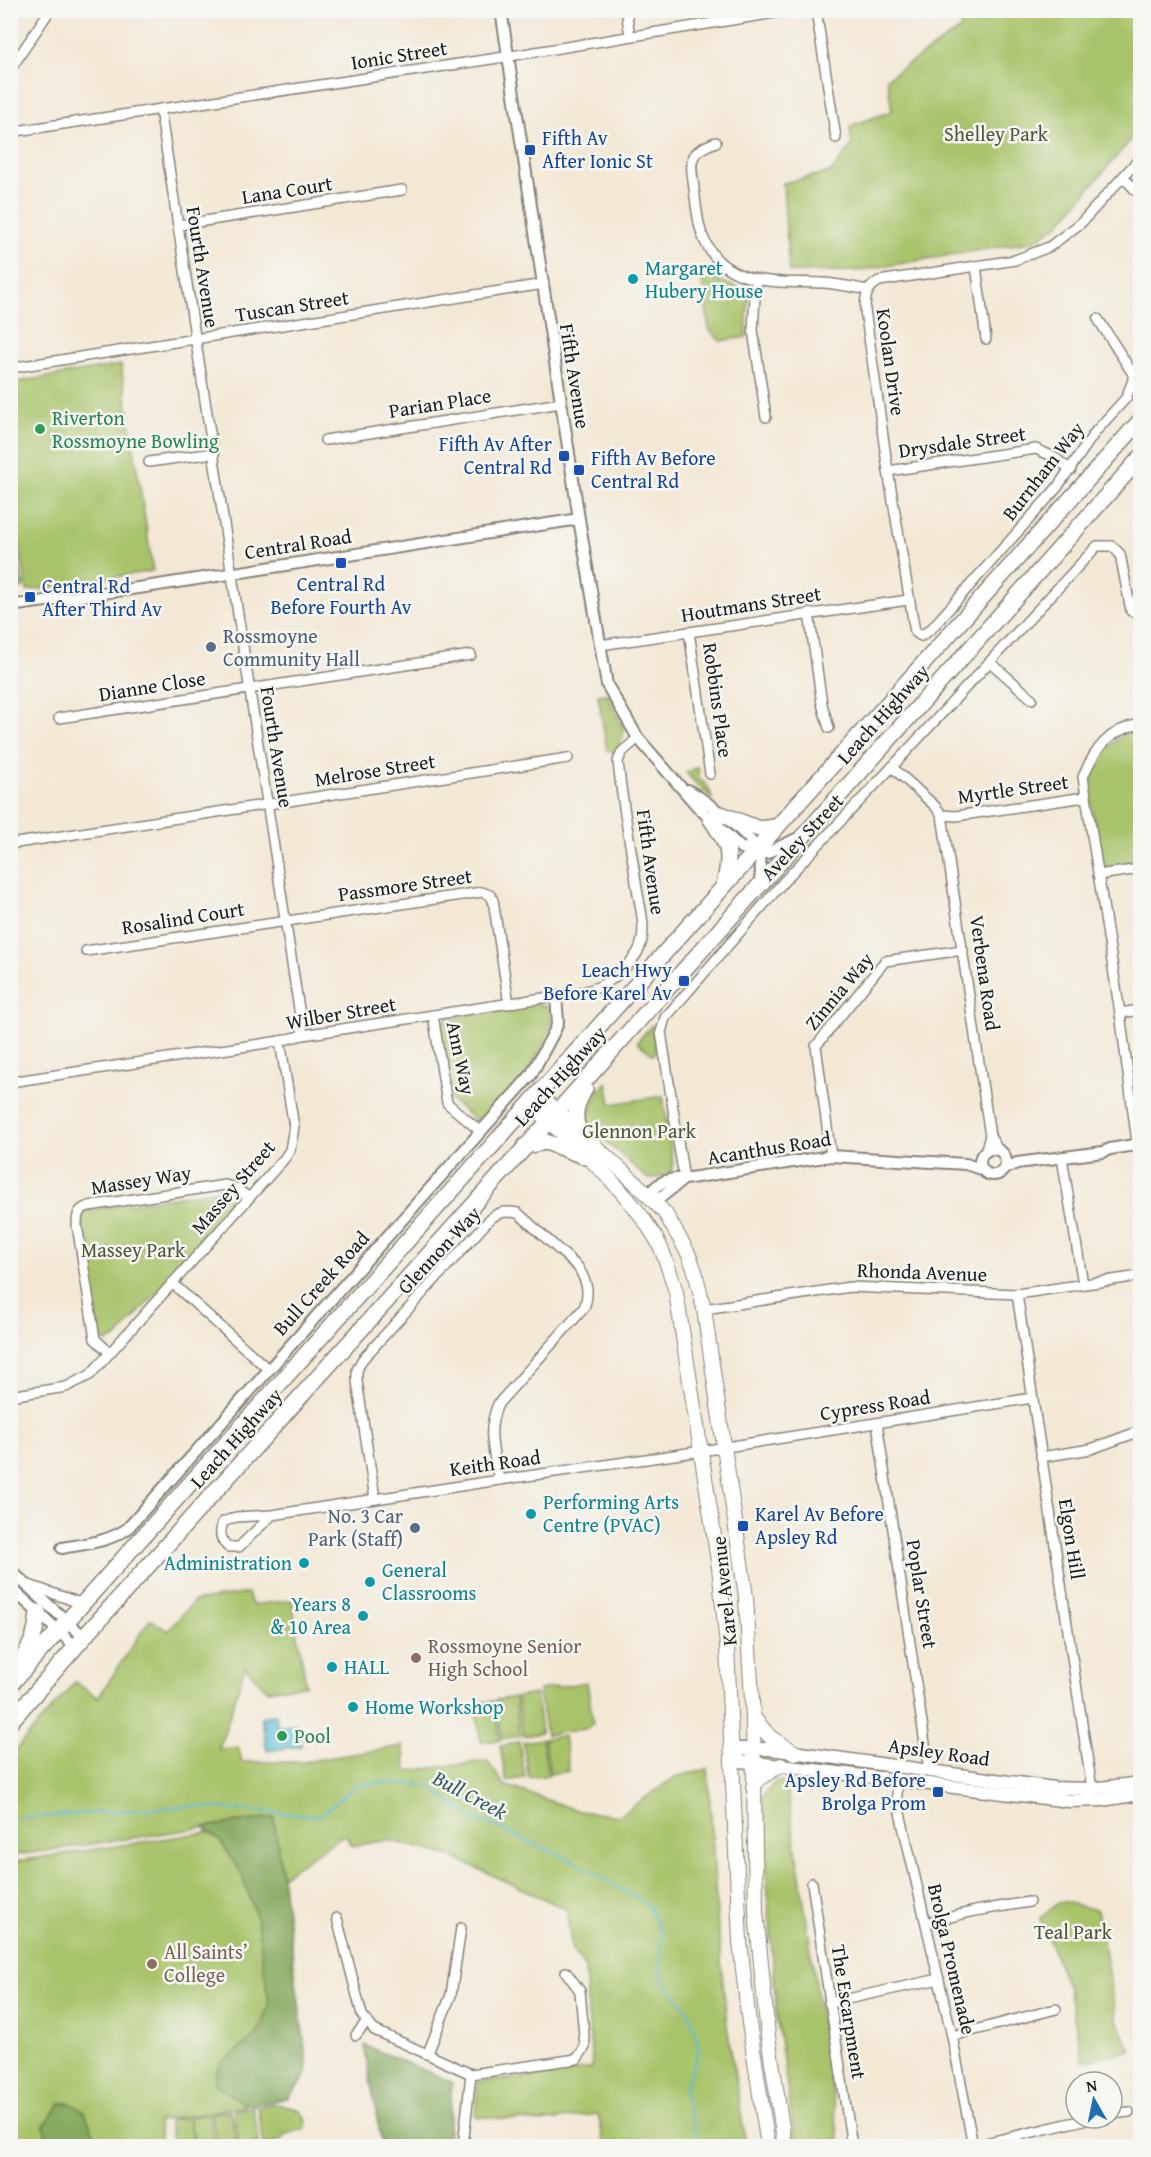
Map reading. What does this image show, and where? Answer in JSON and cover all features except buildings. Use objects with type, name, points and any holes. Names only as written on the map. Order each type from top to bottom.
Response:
[{"type":"highway","name":"Leach Highway","points":[[10,1685],[1140,421]]},
{"type":"highway","name":"Leach Highway","points":[[10,1722],[1140,458]]},
{"type":"highway","points":[[716,816],[759,829],[776,827]]},
{"type":"highway","points":[[716,816],[727,843],[728,868],[723,888]]},
{"type":"highway","points":[[578,1129],[575,1118],[576,1106],[593,1072]]},
{"type":"highway","points":[[525,1146],[546,1142],[586,1157]]},
{"type":"highway","points":[[10,1676],[33,1643],[37,1631],[38,1612]]},
{"type":"main road","name":"Karel Avenue","points":[[535,1100],[553,1116],[586,1157],[621,1192],[645,1222],[660,1246],[676,1292],[719,1567],[726,1635],[740,1942],[749,2023],[768,2146]]},
{"type":"main road","name":"Karel Avenue","points":[[553,1116],[578,1129],[649,1195],[665,1213],[688,1253],[704,1309],[746,1597],[753,1717],[756,1904],[761,1975],[785,2146]]},
{"type":"main road","points":[[621,1192],[649,1195],[645,1204],[645,1222]]},
{"type":"main road","points":[[753,1717],[770,1737],[796,1753]]},
{"type":"main road","name":"Apsley Road","points":[[732,1754],[753,1748],[1054,1788],[1092,1789],[1140,1783]]},
{"type":"main road","name":"Apsley Road","points":[[732,1754],[753,1762],[1069,1801],[1102,1800],[1140,1794]]},
{"type":"main road","points":[[753,1787],[760,1778],[781,1765]]},
{"type":"street","points":[[10,70],[50,10]]},
{"type":"street","name":"Fifth Avenue","points":[[501,10],[579,519],[607,685],[639,738],[683,787],[706,801],[716,816],[757,849]]},
{"type":"street","points":[[626,10],[630,36]]},
{"type":"street","name":"Ionic Street","points":[[10,132],[793,10]]},
{"type":"street","points":[[816,10],[836,138]]},
{"type":"street","name":"Fourth Avenue","points":[[160,109],[303,1035]]},
{"type":"street","points":[[716,142],[700,148],[692,158],[691,168],[699,227],[708,248],[716,258],[732,272],[756,280],[842,284],[868,290]]},
{"type":"street","name":"Koolan Drive","points":[[927,633],[921,636],[915,632],[908,600],[865,310],[868,290],[879,281],[1015,260],[1049,248],[1082,223],[1140,158]]},
{"type":"street","points":[[1123,177],[1140,195]]},
{"type":"street","name":"Lana Court","points":[[179,225],[402,190]]},
{"type":"street","points":[[976,266],[986,339]]},
{"type":"street","points":[[756,280],[753,330],[766,417]]},
{"type":"street","name":"Tuscan Street","points":[[10,368],[544,284]]},
{"type":"street","name":"Burnham Way","points":[[927,633],[1056,489],[1096,431],[1126,398],[1133,380],[1130,368],[1098,319]]},
{"type":"street","name":"Parian Place","points":[[325,440],[561,403]]},
{"type":"street","name":"Drysdale Street","points":[[888,471],[1036,449],[1054,457],[1071,470]]},
{"type":"street","points":[[149,462],[213,453]]},
{"type":"street","name":"Central Road","points":[[14,606],[579,519]]},
{"type":"street","name":"Aveley Street","points":[[684,1179],[661,1032],[662,1024],[786,879],[1097,546],[1112,546],[1120,554],[1131,611]]},
{"type":"street","name":"Houtmans Street","points":[[600,645],[908,600]]},
{"type":"street","points":[[808,613],[822,704],[829,728]]},
{"type":"street","name":"Robbins Place","points":[[689,632],[710,774]]},
{"type":"street","name":"Dianne Close","points":[[59,718],[471,656]]},
{"type":"street","points":[[990,662],[1032,699]]},
{"type":"street","points":[[1139,1147],[1083,777],[1089,762],[1106,740],[1123,727],[1140,724]]},
{"type":"street","name":"Fifth Avenue","points":[[639,738],[622,752],[618,761],[642,928]]},
{"type":"street","name":"Melrose Street","points":[[10,844],[568,758]]},
{"type":"street","name":"Myrtle Street","points":[[892,767],[942,815],[956,816],[1085,796]]},
{"type":"street","name":"Verbena Road","points":[[942,815],[990,1136],[998,1150]]},
{"type":"street","points":[[757,849],[767,853],[802,836]]},
{"type":"street","points":[[757,849],[761,864],[760,883]]},
{"type":"street","points":[[1098,875],[1140,869]]},
{"type":"street","name":"Passmore Street","points":[[286,920],[482,892],[490,895],[493,900],[509,1004]]},
{"type":"street","name":"Rosalind Court","points":[[86,951],[286,920]]},
{"type":"street","name":"Wilber Street","points":[[10,1082],[592,990],[610,982],[637,953],[641,944],[642,928]]},
{"type":"street","name":"Zinnia Way","points":[[831,1156],[816,1046],[885,961],[963,950]]},
{"type":"street","name":"Bull Creek Road","points":[[62,1548],[105,1540],[117,1536],[126,1529],[531,1075],[558,1022],[556,996]]},
{"type":"street","points":[[1120,1013],[1140,1010]]},
{"type":"street","name":"Ann Way","points":[[433,1016],[447,1103],[481,1132]]},
{"type":"street","name":"Massey Street","points":[[10,1396],[66,1387],[80,1382],[95,1370],[284,1159],[294,1138],[294,1127],[280,1041]]},
{"type":"street","name":"Verbena Road","points":[[983,1160],[990,1136]]},
{"type":"street","name":"Acanthus Road","points":[[983,1160],[988,1174],[994,1175],[1009,1164],[1139,1147]]},
{"type":"street","name":"Acanthus Road","points":[[649,1195],[662,1197],[684,1179],[831,1156],[966,1164],[983,1160],[990,1150],[998,1150]]},
{"type":"street","points":[[998,1150],[1009,1164]]},
{"type":"street","points":[[1062,1158],[1083,1284]]},
{"type":"street","name":"Massey Way","points":[[110,1353],[95,1339],[77,1225],[77,1214],[80,1210],[88,1206],[225,1185],[236,1188],[249,1198]]},
{"type":"street","name":"Glennon Way","points":[[375,1499],[357,1370],[362,1360],[490,1218],[497,1213],[508,1211],[518,1214],[578,1267],[585,1278],[588,1289],[584,1308],[498,1404],[490,1430],[498,1480]]},
{"type":"street","name":"Rhonda Avenue","points":[[704,1309],[850,1287],[1017,1294],[1140,1276]]},
{"type":"street","points":[[172,1282],[268,1369]]},
{"type":"street","name":"Elgon Hill","points":[[1017,1294],[1092,1789]]},
{"type":"street","name":"Cypress Road","points":[[724,1447],[1032,1398]]},
{"type":"street","name":"Poplar Street","points":[[877,1423],[929,1770]]},
{"type":"street","points":[[1041,1457],[1091,1449],[1140,1431]]},
{"type":"street","name":"Keith Road","points":[[272,1515],[239,1547],[228,1547],[221,1538],[223,1522],[229,1518],[272,1515],[724,1447]]},
{"type":"street","points":[[10,1570],[80,1642]]},
{"type":"street","points":[[26,1584],[83,1604]]},
{"type":"street","points":[[10,1587],[38,1612],[63,1627]]},
{"type":"street","name":"Brolga Promenade","points":[[897,1780],[897,1800],[952,2036],[973,2146]]},
{"type":"street","name":"The Escarpment","points":[[812,1883],[852,2146]]},
{"type":"street","points":[[926,1923],[975,1911],[1029,1902]]},
{"type":"street","points":[[337,1918],[362,2015],[374,2030],[471,2074],[577,2059],[581,2056],[585,2048],[580,1991],[566,1972]]},
{"type":"street","points":[[428,2053],[451,1995],[461,1928]]},
{"type":"street","points":[[830,2003],[939,1978]]},
{"type":"street","points":[[952,2036],[1056,2009]]},
{"type":"street","points":[[356,2035],[367,2021]]},
{"type":"street","points":[[463,2146],[471,2074]]},
{"type":"street","points":[[1124,2113],[1129,2112]]},
{"type":"street","points":[[973,2146],[1064,2125]]},
{"type":"green space","name":"Shelley Park","points":[[958,11],[1140,11],[1140,129],[1059,224],[1034,241],[856,271],[789,272],[783,183],[831,172],[852,145],[850,126],[892,111],[887,78],[958,31],[961,27]]},
{"type":"green space","points":[[701,274],[749,292],[746,337],[720,341],[709,329]]},
{"type":"green space","points":[[121,365],[153,571],[27,591],[20,544],[17,545],[23,588],[11,590],[11,383]]},
{"type":"green space","points":[[608,694],[624,730],[621,742],[613,753],[607,750],[598,695]]},
{"type":"green space","points":[[1140,730],[1140,863],[1101,869],[1088,778],[1102,753],[1124,733]]},
{"type":"green space","points":[[698,767],[699,778],[708,787],[712,798],[686,772]]},
{"type":"green space","points":[[536,1004],[549,1009],[551,1022],[536,1059],[494,1112],[485,1120],[476,1121],[451,1100],[440,1025],[448,1018]]},
{"type":"green space","points":[[652,1025],[656,1052],[653,1055],[637,1042]]},
{"type":"green space","name":"Glennon Park","points":[[607,1082],[611,1104],[663,1096],[673,1163],[673,1169],[668,1174],[658,1178],[647,1178],[592,1129],[588,1116],[598,1091]]},
{"type":"green space","name":"Massey Park","points":[[225,1189],[232,1190],[234,1193],[237,1199],[235,1205],[116,1338],[106,1342],[101,1339],[98,1334],[81,1220],[83,1214],[89,1210]]},
{"type":"green space","points":[[248,1593],[252,1605],[292,1600],[306,1685],[267,1690],[245,1667],[219,1749],[238,1747],[242,1762],[303,1762],[403,1746],[407,1771],[487,1761],[504,1785],[579,1811],[619,1816],[675,1777],[708,1769],[717,1917],[727,2025],[746,2146],[605,2146],[598,2114],[541,2122],[475,2116],[478,2082],[534,2077],[592,2068],[585,1967],[572,1950],[566,1909],[451,1856],[388,1840],[352,1846],[345,1834],[281,1877],[305,2051],[240,2061],[245,2106],[158,2121],[161,2146],[11,2146],[11,1862],[274,1822],[275,1829],[274,1817],[11,1856],[11,1755],[75,1682],[98,1698],[150,1619],[168,1631],[194,1601]]},
{"type":"green space","points":[[587,1682],[593,1723],[589,1728],[546,1735],[539,1690]]},
{"type":"green space","points":[[536,1694],[541,1733],[523,1736],[517,1697]]},
{"type":"green space","points":[[515,1697],[520,1736],[502,1739],[496,1700]]},
{"type":"green space","points":[[494,1701],[500,1740],[481,1742],[475,1703]]},
{"type":"green space","points":[[564,1736],[569,1771],[550,1774],[544,1739]]},
{"type":"green space","points":[[542,1739],[548,1775],[529,1778],[523,1742]]},
{"type":"green space","points":[[519,1742],[525,1778],[506,1781],[500,1746]]},
{"type":"green space","points":[[776,1781],[785,1783],[789,1802],[840,2146],[796,2146],[777,2019],[761,1798]]},
{"type":"green space","points":[[274,1817],[308,2070],[288,2098],[253,2105],[244,2104],[214,2083],[218,2066],[257,2034],[269,2005],[256,1915],[241,1873],[221,1842],[204,1827]]},
{"type":"green space","name":"Teal Park","points":[[1061,1901],[1097,1910],[1116,2017],[1131,2051],[1083,2061],[1068,1988],[1040,1918]]},
{"type":"green space","points":[[364,2045],[452,2082],[448,2146],[382,2146]]},
{"type":"green space","points":[[60,2103],[71,2103],[85,2113],[94,2134],[105,2140],[118,2145],[144,2140],[149,2146],[45,2146],[47,2142],[44,2126]]},
{"type":"green space","points":[[271,2104],[296,2108],[304,2115],[306,2128],[284,2135],[282,2140],[264,2146],[258,2107]]},
{"type":"green space","points":[[253,2107],[259,2143],[239,2146],[234,2110]]},
{"type":"green space","points":[[231,2111],[237,2146],[217,2146],[212,2113]]},
{"type":"green space","points":[[210,2114],[214,2146],[194,2146],[190,2117]]},
{"type":"green space","points":[[188,2118],[193,2146],[173,2146],[169,2120]]},
{"type":"water","name":"Pool","points":[[276,1714],[278,1727],[297,1724],[301,1746],[267,1751],[261,1717]]},
{"type":"waterway","name":"Bull Creek","points":[[10,1819],[191,1806],[320,1816],[355,1786],[382,1782],[429,1786],[466,1814],[571,1860],[647,1904],[661,1932],[660,1975],[690,2014],[699,2049],[683,2093],[701,2146]]},
{"type":"place","name":"Fifth Av After Ionic St","points":[[530,150]]},
{"type":"place","name":"Margaret Hubery House","points":[[633,279]]},
{"type":"place","name":"Riverton Rossmoyne Bowling","points":[[40,429]]},
{"type":"place","name":"Fifth Av After Central Rd","points":[[564,456]]},
{"type":"place","name":"Fifth Av Before Central Rd","points":[[579,470]]},
{"type":"place","name":"Central Rd Before Fourth Av","points":[[341,563]]},
{"type":"place","name":"Central Rd After Third Av","points":[[30,597]]},
{"type":"place","name":"Rossmoyne Community Hall","points":[[211,647]]},
{"type":"place","name":"Leach Hwy Before Karel Av","points":[[684,981]]},
{"type":"place","name":"Performing Arts Centre (PVAC)","points":[[531,1514]]},
{"type":"place","name":"Karel Av Before Apsley Rd","points":[[743,1526]]},
{"type":"place","name":"No. 3 Car Park (Staff)","points":[[415,1528]]},
{"type":"place","name":"Administration","points":[[304,1563]]},
{"type":"place","name":"General Classrooms","points":[[370,1582]]},
{"type":"place","name":"Years 8 & 10 Area","points":[[363,1616]]},
{"type":"place","name":"Rossmoyne Senior High School","points":[[416,1658]]},
{"type":"place","name":"HALL","points":[[332,1667]]},
{"type":"place","name":"Home Workshop","points":[[353,1707]]},
{"type":"place","name":"Pool","points":[[282,1736]]},
{"type":"place","name":"Apsley Rd Before Brolga Prom","points":[[938,1792]]},
{"type":"place","name":"All Saints’ College","points":[[152,1964]]}]
